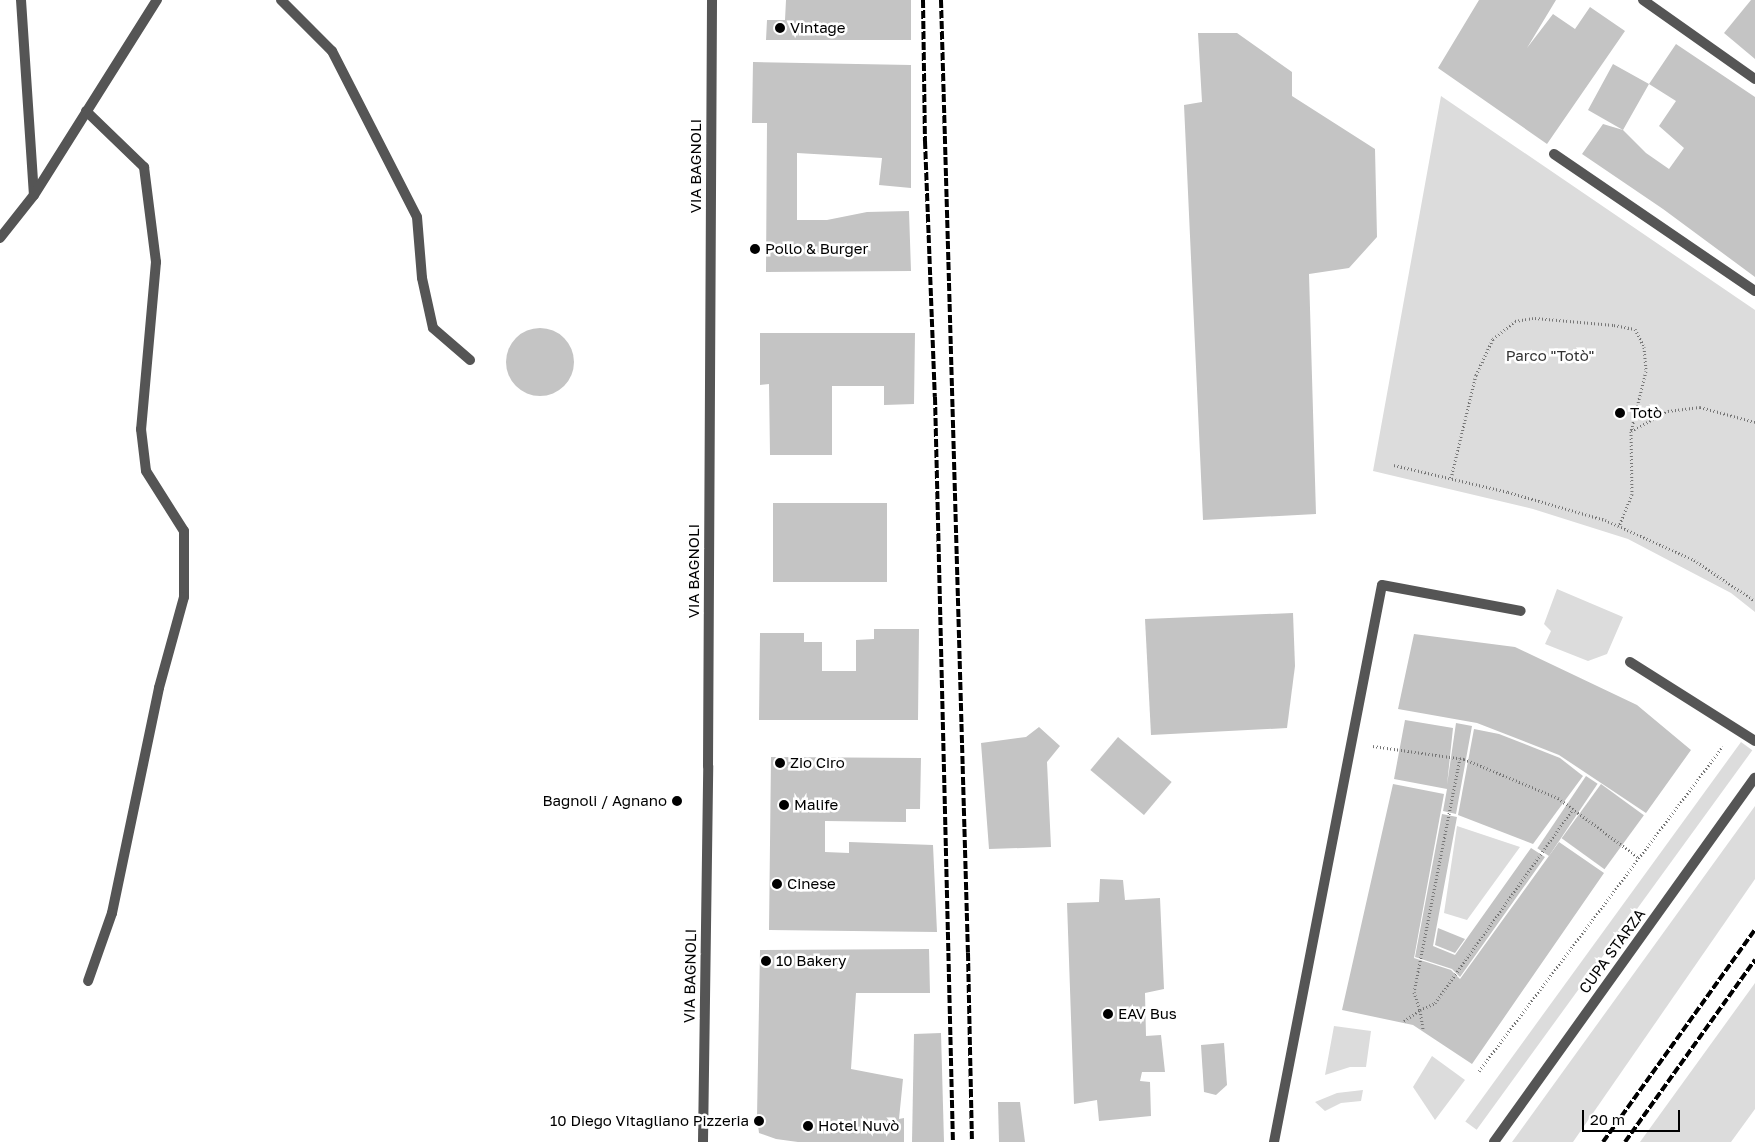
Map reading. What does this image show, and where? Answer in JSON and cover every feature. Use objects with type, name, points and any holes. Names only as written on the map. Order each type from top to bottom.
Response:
[{"type":"street","points":[[21,0],[34,194]]},
{"type":"street","points":[[0,238],[34,194],[157,0]]},
{"type":"street","points":[[281,0],[332,51],[417,217],[422,278],[433,328],[470,360]]},
{"type":"street","name":"VIA BAGNOLI","points":[[703,1142],[708,766],[712,0]]},
{"type":"street","points":[[1643,0],[1755,79]]},
{"type":"street","points":[[86,111],[144,167],[156,262],[142,438],[146,471],[184,531],[184,597],[159,688],[112,913],[88,981]]},
{"type":"street","points":[[1554,154],[1755,291]]},
{"type":"street","points":[[1274,1142],[1382,585],[1522,610]]},
{"type":"street","points":[[1630,662],[1755,740]]},
{"type":"street","name":"CUPA STARZA","points":[[1494,1142],[1755,778]]},
{"type":"path","points":[[1451,478],[1476,375],[1493,340],[1516,321],[1535,318],[1614,325],[1635,329],[1644,347],[1646,371],[1631,431],[1632,494],[1619,527]]},
{"type":"path","points":[[1631,431],[1668,411],[1700,407],[1755,422]]},
{"type":"path","points":[[1394,465],[1517,495],[1605,520],[1694,560],[1755,600]]},
{"type":"path","points":[[1351,742],[1460,758],[1558,798],[1640,858]]},
{"type":"path","points":[[1478,1071],[1724,745]]},
{"type":"path","points":[[1423,1030],[1420,1010],[1414,992],[1460,758]]},
{"type":"path","points":[[1404,1021],[1434,1003],[1573,810]]},
{"type":"green space","name":"Parco \"Totò\"","points":[[1441,96],[1755,310],[1755,612],[1731,593],[1628,539],[1533,509],[1373,471]]},
{"type":"green space","points":[[1557,589],[1623,617],[1607,654],[1588,661],[1545,644],[1551,631],[1544,624]]},
{"type":"green space","points":[[1741,742],[1752,750],[1477,1130],[1465,1121]]},
{"type":"green space","points":[[1755,806],[1755,879],[1573,1142],[1512,1142]]},
{"type":"green space","points":[[1457,826],[1520,847],[1467,920],[1444,913]]},
{"type":"green space","points":[[1755,983],[1755,1109],[1731,1142],[1640,1142]]},
{"type":"green space","points":[[1334,1026],[1371,1031],[1366,1067],[1350,1067],[1325,1075]]},
{"type":"green space","points":[[1432,1056],[1465,1080],[1435,1120],[1413,1087]]},
{"type":"green space","points":[[1363,1090],[1361,1101],[1341,1103],[1325,1111],[1315,1102],[1337,1093]]},
{"type":"building","points":[[786,0],[911,0],[911,40],[766,40],[767,20],[785,20]]},
{"type":"building","points":[[1479,0],[1556,0],[1527,48],[1553,14],[1575,29],[1590,7],[1625,31],[1547,144],[1438,68]]},
{"type":"building","points":[[1751,0],[1755,0],[1755,59],[1724,33]]},
{"type":"building","points":[[1198,33],[1237,33],[1292,72],[1292,96],[1375,149],[1377,237],[1349,268],[1309,274],[1316,514],[1203,520],[1184,105],[1202,102]]},
{"type":"building","points":[[1676,44],[1755,97],[1755,277],[1663,209],[1582,154],[1603,124],[1623,130],[1646,153],[1669,169],[1684,148],[1659,126],[1676,101],[1649,84]]},
{"type":"building","points":[[753,62],[911,65],[911,188],[879,185],[882,158],[797,153],[797,220],[827,220],[867,212],[909,211],[911,271],[766,272],[767,123],[752,123]]},
{"type":"building","points":[[1613,64],[1649,84],[1623,130],[1588,110]]},
{"type":"building","points":[[540,328],[553,331],[564,338],[571,349],[574,362],[571,375],[564,386],[553,393],[540,396],[527,393],[516,386],[509,375],[506,362],[509,349],[516,338],[527,331]]},
{"type":"building","points":[[760,333],[915,333],[914,404],[884,405],[884,386],[832,386],[832,455],[770,455],[769,384],[760,385]]},
{"type":"building","points":[[773,503],[887,503],[887,582],[773,582]]},
{"type":"building","points":[[1293,613],[1295,666],[1287,728],[1151,735],[1145,619]]},
{"type":"building","points":[[874,629],[919,629],[918,720],[759,720],[760,633],[804,633],[804,642],[822,642],[822,671],[856,671],[856,640],[874,639]]},
{"type":"building","points":[[1414,634],[1515,647],[1637,705],[1691,750],[1646,813],[1559,755],[1477,723],[1398,709]]},
{"type":"building","points":[[1405,720],[1453,728],[1447,785],[1456,723],[1472,726],[1456,814],[1443,811],[1447,789],[1394,779]]},
{"type":"building","points":[[1039,727],[1060,746],[1047,762],[1051,847],[989,849],[981,743],[1026,737]]},
{"type":"building","points":[[1474,729],[1499,734],[1560,758],[1583,776],[1533,844],[1458,815]]},
{"type":"building","points":[[1118,737],[1172,782],[1144,815],[1090,770]]},
{"type":"building","points":[[771,757],[921,758],[920,809],[906,809],[906,822],[825,821],[825,852],[849,853],[849,842],[933,845],[937,932],[769,930]]},
{"type":"building","points":[[1586,776],[1598,784],[1549,856],[1537,848]]},
{"type":"building","points":[[1393,784],[1444,794],[1414,958],[1451,970],[1460,979],[1559,842],[1604,873],[1472,1064],[1413,1025],[1342,1010]]},
{"type":"building","points":[[1601,784],[1644,815],[1604,869],[1562,838]]},
{"type":"building","points":[[1442,814],[1457,817],[1433,946],[1455,955],[1531,848],[1545,857],[1460,977],[1452,969],[1415,957]]},
{"type":"building","name":"EAV Bus","points":[[1100,879],[1123,880],[1125,900],[1160,898],[1164,989],[1145,993],[1146,1036],[1161,1035],[1165,1072],[1142,1072],[1140,1081],[1150,1082],[1151,1116],[1099,1121],[1097,1100],[1074,1104],[1067,903],[1099,902]]},
{"type":"building","points":[[1438,928],[1465,939],[1455,953],[1435,945]]},
{"type":"building","points":[[929,949],[930,993],[856,993],[851,1069],[903,1079],[899,1119],[904,1118],[904,1142],[798,1142],[776,1139],[759,1133],[757,1117],[760,950]]},
{"type":"building","points":[[941,1033],[944,1142],[912,1142],[914,1034]]},
{"type":"building","points":[[1224,1043],[1227,1085],[1216,1095],[1204,1092],[1201,1045]]},
{"type":"building","points":[[998,1102],[1020,1102],[1025,1142],[999,1142]]},
{"type":"railway","points":[[923,0],[925,141],[935,397],[953,1142]]},
{"type":"railway","points":[[941,0],[972,1142]]},
{"type":"railway","points":[[1603,1142],[1755,930]]},
{"type":"railway","points":[[1625,1142],[1755,960]]},
{"type":"place","name":"Vintage","points":[[780,28]]},
{"type":"place","name":"Pollo & Burger","points":[[755,249]]},
{"type":"place","name":"Totò","points":[[1620,413]]},
{"type":"place","name":"Zio Ciro","points":[[780,763]]},
{"type":"place","name":"Bagnoli / Agnano","points":[[677,801]]},
{"type":"place","name":"Malife","points":[[784,805]]},
{"type":"place","name":"Cinese","points":[[777,884]]},
{"type":"place","name":"10 Bakery","points":[[766,961]]},
{"type":"place","name":"EAV Bus","points":[[1108,1014]]},
{"type":"place","name":"10 Diego Vitagliano Pizzeria","points":[[759,1121]]},
{"type":"place","name":"Hotel Nuvò","points":[[808,1126]]}]
